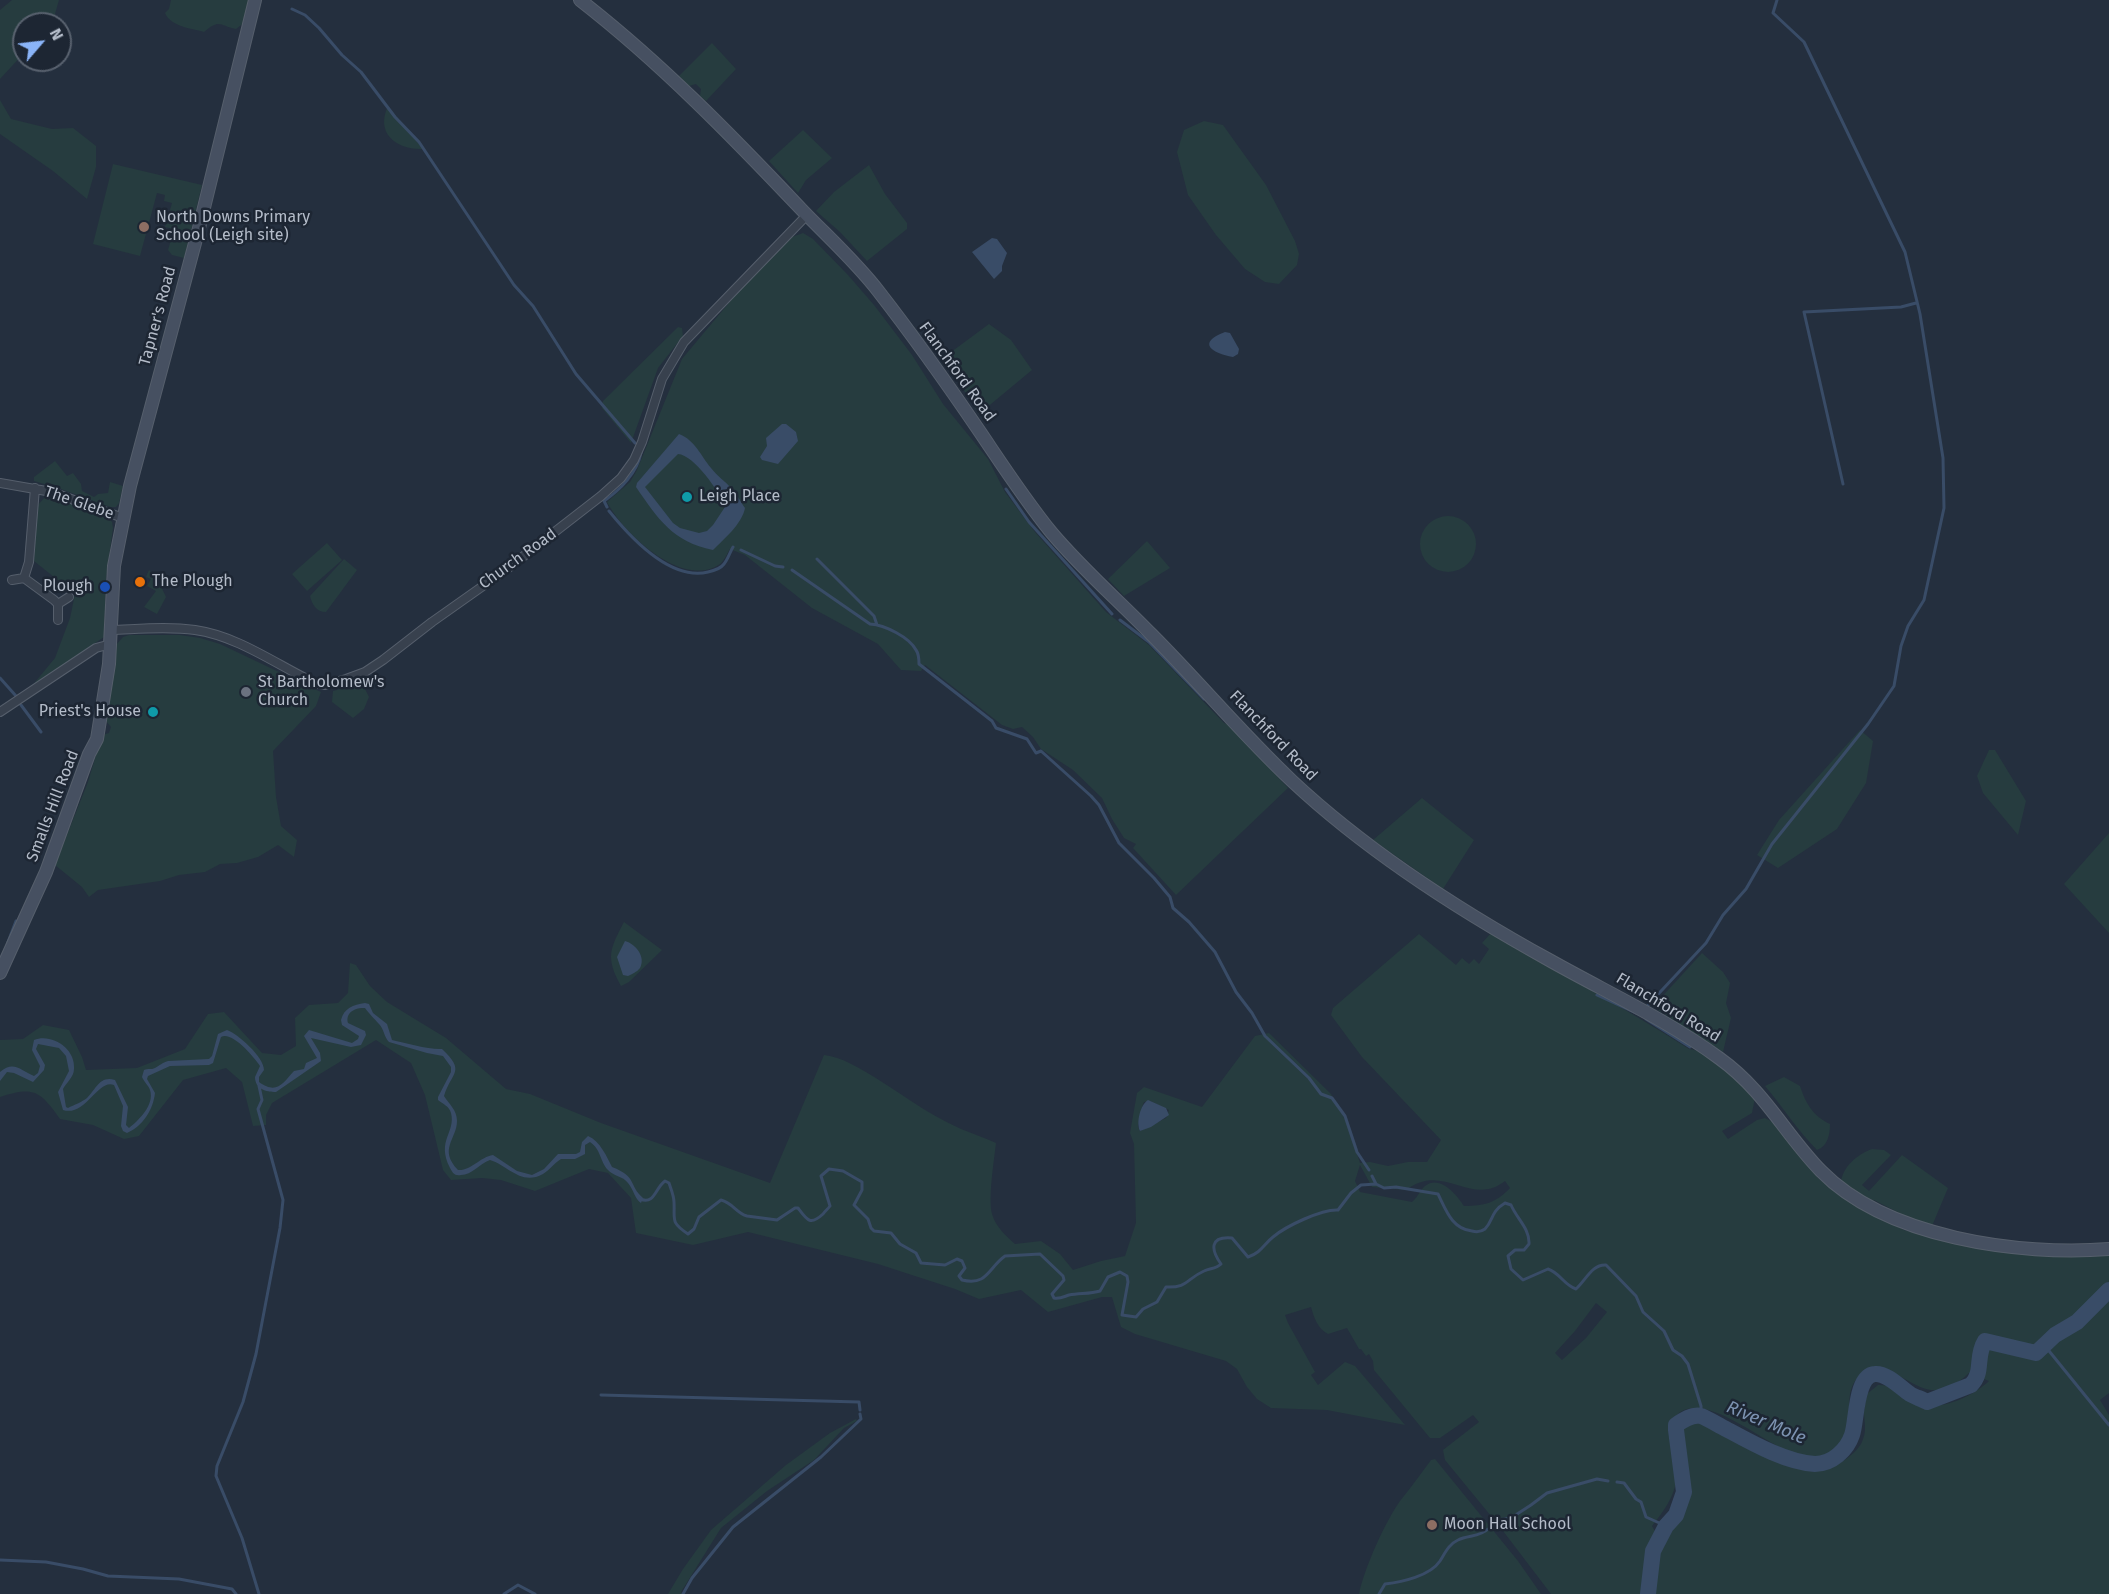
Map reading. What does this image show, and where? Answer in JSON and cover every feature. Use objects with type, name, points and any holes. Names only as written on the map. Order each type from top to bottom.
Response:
[{"type":"street","name":"Tapner's Road","points":[[111,644],[114,566],[123,518],[199,228],[255,0]]},
{"type":"street","name":"Flanchford Road","points":[[580,0],[634,44],[766,170],[855,263],[879,291],[1025,499],[1054,535],[1084,569],[1157,640],[1291,780],[1330,815],[1393,863],[1463,910],[1550,961],[1656,1017],[1718,1057],[1756,1089],[1828,1178],[1862,1202],[1909,1224],[1974,1241],[2003,1246],[2081,1251],[2109,1249]]},
{"type":"street","name":"Church Road","points":[[111,630],[176,628],[198,630],[243,646],[315,683],[325,685],[374,666],[507,569],[621,478],[634,459],[642,441],[662,380],[684,342],[807,215]]},
{"type":"street","name":"The Glebe","points":[[0,483],[52,492],[123,518]]},
{"type":"street","points":[[24,578],[29,562],[35,488]]},
{"type":"street","points":[[12,580],[24,578],[58,603]]},
{"type":"street","points":[[58,603],[69,597]]},
{"type":"street","points":[[58,603],[58,620]]},
{"type":"street","points":[[0,712],[96,648],[111,644]]},
{"type":"street","name":"Smalls Hill Road","points":[[0,973],[46,872],[89,754],[97,739],[111,644]]},
{"type":"green space","points":[[12,0],[59,0],[56,12],[12,12],[12,66],[0,79],[0,10]]},
{"type":"green space","points":[[171,0],[249,0],[245,22],[236,29],[217,24],[204,32],[182,26],[168,18],[165,13],[169,9]]},
{"type":"green space","points":[[712,43],[736,69],[706,101],[700,96],[701,89],[696,84],[689,86],[679,76]]},
{"type":"green space","points":[[0,100],[11,119],[52,129],[73,128],[96,146],[96,167],[87,199],[53,171],[0,134]]},
{"type":"green space","points":[[388,106],[423,149],[404,146],[390,138],[384,124]]},
{"type":"green space","points":[[1204,121],[1223,125],[1266,185],[1295,241],[1299,254],[1297,265],[1279,284],[1265,282],[1245,269],[1216,235],[1188,195],[1177,152],[1184,130]]},
{"type":"green space","points":[[803,130],[832,158],[806,180],[798,193],[769,161]]},
{"type":"green space","name":"North Downs Primary School (Leigh site)","points":[[113,164],[202,185],[184,258],[172,255],[168,250],[174,229],[165,227],[172,203],[164,201],[165,195],[157,193],[140,256],[93,244]]},
{"type":"green space","points":[[869,165],[885,194],[907,223],[907,229],[867,261],[840,232],[816,211],[834,192]]},
{"type":"green space","points":[[803,233],[813,239],[874,305],[912,355],[943,404],[988,459],[1005,492],[1035,532],[1106,612],[1149,645],[1224,723],[1230,725],[1288,788],[1176,895],[1133,848],[1136,844],[1124,838],[1102,798],[1073,770],[1041,749],[1022,727],[1013,729],[1002,725],[925,665],[921,671],[901,670],[878,644],[812,608],[745,555],[730,549],[720,564],[705,570],[689,570],[672,564],[640,542],[615,515],[607,502],[630,482],[637,470],[682,359],[743,286],[792,237]]},
{"type":"green space","points":[[989,324],[1011,340],[1032,370],[979,414],[943,358]]},
{"type":"green space","points":[[678,327],[682,328],[683,336],[658,368],[631,443],[602,408],[603,401]]},
{"type":"green space","points":[[55,461],[67,476],[73,473],[81,484],[82,491],[94,497],[108,493],[110,482],[123,486],[119,503],[116,507],[110,507],[34,481],[34,477]]},
{"type":"green space","points":[[45,497],[53,497],[109,518],[113,528],[106,579],[104,637],[31,687],[55,658],[70,618],[75,594],[34,561],[37,506]]},
{"type":"green space","points":[[1448,516],[1459,518],[1468,524],[1474,533],[1476,544],[1474,555],[1468,564],[1459,570],[1448,572],[1437,570],[1428,564],[1422,555],[1420,544],[1422,533],[1428,524],[1437,518]]},
{"type":"green space","points":[[1147,541],[1170,568],[1124,596],[1108,579]]},
{"type":"green space","points":[[327,543],[342,560],[307,591],[292,574]]},
{"type":"green space","points":[[344,559],[357,570],[326,612],[320,611],[313,605],[310,596]]},
{"type":"green space","points":[[149,570],[157,578],[166,597],[157,614],[144,607],[156,591],[147,586],[151,579],[146,577]]},
{"type":"green space","points":[[180,635],[200,638],[220,644],[321,692],[316,706],[273,751],[276,797],[281,826],[297,840],[294,857],[278,845],[258,857],[237,863],[220,864],[205,872],[98,890],[89,897],[82,887],[55,865],[88,782],[102,735],[109,733],[111,727],[106,721],[106,714],[116,645],[123,637]]},
{"type":"green space","points":[[362,683],[369,697],[364,709],[353,718],[332,702],[333,691]]},
{"type":"green space","points":[[1860,730],[1873,741],[1866,783],[1837,829],[1778,868],[1757,855],[1779,820]]},
{"type":"green space","points":[[1989,750],[1995,750],[2026,801],[2018,835],[1983,793],[1977,776]]},
{"type":"green space","points":[[1422,798],[1474,840],[1443,889],[1373,840]]},
{"type":"green space","points":[[2109,833],[2109,933],[2064,884]]},
{"type":"green space","points":[[624,922],[662,950],[629,982],[621,986],[613,968],[611,953]]},
{"type":"green space","points":[[1492,932],[1689,1049],[1714,1061],[1755,1098],[1752,1113],[1722,1131],[1728,1139],[1757,1120],[1765,1118],[1776,1124],[1818,1178],[1842,1197],[1904,1230],[1978,1248],[2109,1254],[2109,1393],[2100,1400],[2109,1415],[2109,1594],[1551,1594],[1445,1460],[1443,1450],[1479,1422],[1473,1415],[1440,1438],[1430,1438],[1374,1370],[1369,1354],[1366,1356],[1359,1349],[1347,1328],[1328,1334],[1319,1326],[1311,1307],[1285,1315],[1315,1372],[1311,1375],[1318,1385],[1345,1362],[1355,1366],[1405,1425],[1327,1410],[1271,1408],[1257,1399],[1237,1369],[1226,1361],[1135,1334],[1121,1327],[1112,1297],[1102,1297],[1048,1312],[1021,1290],[979,1299],[878,1264],[748,1232],[693,1245],[636,1233],[631,1198],[608,1173],[589,1169],[535,1191],[501,1180],[482,1178],[451,1180],[443,1170],[425,1095],[411,1063],[376,1040],[272,1103],[266,1115],[266,1125],[253,1126],[242,1082],[226,1068],[183,1080],[139,1136],[124,1139],[93,1125],[60,1119],[47,1102],[35,1093],[21,1092],[0,1097],[0,1040],[23,1039],[43,1025],[69,1030],[86,1070],[137,1068],[185,1049],[208,1014],[224,1012],[262,1053],[281,1055],[296,1046],[295,1018],[309,1005],[338,1003],[348,993],[350,963],[356,965],[370,986],[387,1002],[446,1038],[506,1089],[530,1094],[601,1123],[770,1183],[824,1055],[851,1064],[948,1123],[996,1143],[991,1207],[996,1223],[1015,1244],[1041,1241],[1060,1254],[1073,1270],[1125,1256],[1136,1223],[1134,1144],[1130,1133],[1137,1093],[1144,1087],[1202,1107],[1255,1036],[1269,1033],[1331,1094],[1347,1123],[1360,1163],[1370,1162],[1388,1166],[1408,1162],[1427,1162],[1441,1140],[1362,1057],[1331,1015],[1333,1008],[1419,934],[1456,965],[1462,958],[1469,964],[1474,959],[1479,964],[1489,949],[1482,943]],"holes":[[[1150,1101],[1169,1110],[1166,1118],[1140,1131],[1138,1126],[1144,1102]],[[1360,1165],[1372,1187],[1406,1190],[1419,1182],[1432,1180],[1480,1190],[1493,1188],[1505,1181],[1510,1188],[1489,1203],[1464,1206],[1448,1187],[1442,1184],[1431,1183],[1425,1186],[1412,1202],[1360,1192],[1355,1181]],[[1596,1303],[1607,1312],[1586,1338],[1562,1360],[1555,1353]],[[1871,1367],[1885,1370],[1930,1390],[1941,1390],[1969,1373],[1989,1381],[1975,1392],[1957,1401],[1938,1405],[1920,1403],[1895,1389],[1878,1385],[1867,1394],[1864,1410],[1865,1432],[1860,1445],[1846,1459],[1824,1468],[1802,1468],[1778,1460],[1715,1426],[1698,1421],[1686,1424],[1681,1436],[1689,1486],[1688,1494],[1683,1506],[1668,1527],[1664,1547],[1652,1526],[1668,1503],[1675,1487],[1677,1470],[1669,1427],[1681,1412],[1696,1408],[1715,1412],[1798,1456],[1819,1459],[1835,1453],[1848,1439],[1851,1432],[1849,1399],[1852,1386]]]},
{"type":"green space","points":[[1702,953],[1723,972],[1730,983],[1726,1003],[1731,1018],[1723,1052],[1658,1010],[1658,1001]]},
{"type":"green space","points":[[1784,1077],[1800,1086],[1811,1109],[1830,1124],[1826,1143],[1817,1150],[1765,1086]]},
{"type":"green space","points":[[1872,1149],[1884,1150],[1891,1155],[1862,1185],[1869,1191],[1902,1155],[1948,1188],[1932,1226],[1905,1216],[1874,1200],[1872,1202],[1841,1182],[1842,1176],[1852,1161]]},
{"type":"green space","points":[[856,1419],[857,1421],[844,1428],[814,1460],[767,1491],[721,1528],[681,1592],[683,1594],[668,1594],[711,1530],[786,1465],[830,1433]]},
{"type":"green space","name":"Moon Hall School","points":[[1435,1459],[1518,1561],[1541,1594],[1359,1594],[1370,1559],[1388,1521],[1431,1460]]},
{"type":"water","points":[[992,238],[997,239],[1007,253],[1002,271],[994,279],[972,252]]},
{"type":"water","points":[[1225,332],[1230,333],[1239,349],[1238,354],[1233,357],[1219,353],[1209,344],[1216,336]]},
{"type":"water","points":[[782,424],[786,424],[796,432],[798,441],[778,464],[762,460],[760,457],[767,446],[766,438]]},
{"type":"water","points":[[679,434],[694,444],[713,471],[733,490],[745,508],[736,525],[713,550],[687,541],[668,528],[644,499],[636,487]],"holes":[[[678,454],[684,456],[706,475],[725,507],[707,531],[699,533],[680,528],[673,523],[645,487]]]},
{"type":"water","points":[[625,941],[636,948],[642,960],[640,968],[628,976],[623,975],[617,957]]},
{"type":"water","points":[[365,1003],[369,1004],[373,1013],[387,1024],[392,1040],[442,1049],[454,1063],[455,1072],[444,1096],[457,1117],[449,1156],[458,1170],[463,1170],[493,1155],[517,1171],[532,1175],[544,1169],[558,1154],[580,1152],[582,1142],[588,1136],[600,1145],[612,1167],[626,1174],[643,1198],[641,1203],[626,1181],[608,1170],[596,1148],[590,1142],[585,1145],[585,1154],[575,1159],[561,1159],[535,1177],[528,1178],[515,1174],[490,1160],[465,1175],[454,1174],[446,1158],[445,1150],[452,1120],[451,1113],[438,1100],[451,1072],[451,1067],[443,1056],[389,1042],[381,1026],[365,1008],[358,1008],[348,1016],[348,1023],[365,1031],[366,1035],[361,1045],[351,1047],[311,1038],[320,1053],[321,1061],[276,1092],[259,1087],[255,1077],[260,1066],[247,1051],[231,1038],[221,1037],[213,1063],[170,1066],[148,1076],[147,1079],[155,1093],[152,1105],[142,1122],[127,1133],[121,1126],[123,1106],[114,1085],[108,1084],[103,1087],[78,1108],[71,1111],[63,1110],[58,1092],[69,1071],[66,1056],[59,1048],[38,1044],[36,1049],[45,1065],[44,1070],[33,1082],[7,1072],[0,1081],[0,1072],[9,1067],[34,1076],[38,1073],[40,1066],[32,1050],[34,1040],[41,1038],[55,1041],[67,1049],[74,1062],[73,1075],[63,1089],[66,1107],[85,1099],[102,1081],[115,1080],[128,1107],[126,1125],[129,1128],[141,1117],[150,1101],[150,1090],[142,1077],[144,1070],[154,1069],[168,1061],[209,1059],[212,1056],[218,1034],[227,1030],[244,1041],[260,1059],[264,1070],[259,1077],[259,1082],[265,1086],[279,1086],[294,1071],[304,1069],[306,1063],[317,1058],[304,1036],[309,1030],[352,1043],[358,1039],[359,1036],[342,1025],[341,1020],[350,1008]]},
{"type":"water","points":[[1148,1100],[1166,1108],[1169,1115],[1151,1127],[1140,1131],[1138,1123],[1140,1114]]},
{"type":"waterway","points":[[1648,1005],[1706,943],[1723,915],[1746,889],[1772,844],[1868,724],[1894,686],[1901,646],[1908,626],[1924,600],[1944,508],[1943,458],[1920,314],[1905,252],[1804,42],[1773,13],[1777,0]]},
{"type":"waterway","points":[[292,9],[305,15],[319,28],[342,55],[361,72],[395,117],[419,142],[514,285],[533,306],[576,374],[635,443]]},
{"type":"waterway","points":[[1843,484],[1804,312],[1901,307],[1916,303]]},
{"type":"waterway","points":[[607,507],[604,501],[627,480],[636,467],[641,453]]},
{"type":"waterway","points":[[1006,489],[1029,522],[1112,614]]},
{"type":"waterway","points":[[609,511],[652,555],[679,570],[694,573],[717,569],[727,560],[733,547]]},
{"type":"waterway","points":[[741,550],[775,566],[783,567]]},
{"type":"waterway","points":[[817,559],[874,616],[877,625]]},
{"type":"waterway","points":[[792,570],[870,624],[902,636],[913,645],[919,657],[919,664],[992,721],[996,728],[1027,739],[1036,753],[1041,751],[1091,796],[1099,805],[1119,843],[1154,878],[1170,897],[1173,908],[1189,922],[1215,952],[1236,992],[1252,1013],[1265,1036],[1309,1078],[1321,1094],[1332,1098],[1345,1116],[1357,1152],[1369,1170]]},
{"type":"waterway","points":[[1120,620],[1149,642],[1204,699]]},
{"type":"waterway","points":[[0,678],[16,696]]},
{"type":"waterway","points":[[21,705],[41,732]]},
{"type":"waterway","points":[[8,942],[16,921]]},
{"type":"waterway","points":[[1597,995],[1636,1013]]},
{"type":"waterway","points":[[1646,1019],[1690,1047]]},
{"type":"waterway","points":[[259,1086],[262,1100],[258,1109],[283,1200],[280,1228],[256,1354],[243,1402],[217,1466],[216,1476],[242,1538],[259,1594]]},
{"type":"waterway","points":[[640,1199],[649,1200],[665,1181],[669,1183],[674,1200],[676,1223],[688,1234],[694,1229],[699,1217],[721,1200],[747,1216],[777,1220],[798,1208],[806,1218],[812,1221],[819,1218],[830,1206],[821,1176],[829,1169],[843,1171],[862,1182],[862,1190],[854,1205],[868,1219],[871,1228],[874,1231],[891,1233],[900,1244],[916,1253],[921,1263],[945,1265],[957,1259],[962,1261],[965,1268],[959,1276],[962,1280],[971,1281],[983,1278],[1005,1256],[1040,1254],[1063,1276],[1064,1280],[1052,1294],[1054,1298],[1100,1291],[1108,1277],[1120,1272],[1127,1276],[1128,1282],[1122,1315],[1136,1317],[1143,1309],[1157,1302],[1166,1287],[1179,1286],[1198,1274],[1221,1264],[1214,1249],[1219,1239],[1232,1238],[1248,1257],[1295,1223],[1323,1212],[1338,1210],[1351,1193],[1361,1185],[1376,1184],[1384,1188],[1396,1187],[1438,1194],[1455,1223],[1459,1227],[1475,1232],[1485,1229],[1494,1213],[1505,1203],[1511,1205],[1529,1239],[1529,1244],[1524,1250],[1515,1250],[1508,1256],[1511,1269],[1523,1280],[1548,1269],[1576,1289],[1593,1270],[1606,1265],[1636,1296],[1643,1312],[1664,1331],[1673,1350],[1688,1364],[1701,1406],[1701,1416]]},
{"type":"waterway","points":[[1372,1176],[1376,1184]]},
{"type":"waterway","name":"River Mole","points":[[1648,1594],[1653,1551],[1666,1526],[1676,1515],[1684,1492],[1676,1425],[1685,1419],[1701,1416],[1757,1446],[1793,1460],[1815,1464],[1827,1462],[1843,1451],[1850,1441],[1860,1390],[1868,1376],[1880,1374],[1894,1381],[1910,1394],[1927,1402],[1971,1385],[1979,1370],[1980,1353],[1985,1341],[2036,1353],[2055,1335],[2077,1322],[2109,1290]]},
{"type":"waterway","points":[[2045,1346],[2109,1425]]},
{"type":"waterway","points":[[601,1395],[859,1402],[860,1410]]},
{"type":"waterway","points":[[683,1594],[692,1578],[733,1527],[821,1457],[861,1419],[860,1414]]},
{"type":"waterway","points":[[1498,1520],[1511,1518],[1547,1493],[1597,1479],[1608,1481]]},
{"type":"waterway","points":[[1617,1482],[1624,1483],[1641,1502],[1646,1517],[1666,1526]]},
{"type":"waterway","points":[[1379,1594],[1385,1584],[1407,1580],[1430,1571],[1455,1542],[1488,1529]]},
{"type":"waterway","points":[[0,1560],[46,1562],[108,1576],[179,1579],[232,1589],[236,1594]]},
{"type":"waterway","points":[[504,1594],[518,1585],[535,1594]]},
{"type":"place","name":"North Downs Primary School (Leigh site)","points":[[144,227]]},
{"type":"place","name":"Leigh Place","points":[[687,497]]},
{"type":"place","name":"The Plough","points":[[140,582]]},
{"type":"place","name":"Plough","points":[[105,587]]},
{"type":"place","name":"St Bartholomew's Church","points":[[246,692]]},
{"type":"place","name":"Priest's House","points":[[153,712]]},
{"type":"place","name":"Moon Hall School","points":[[1432,1525]]}]
